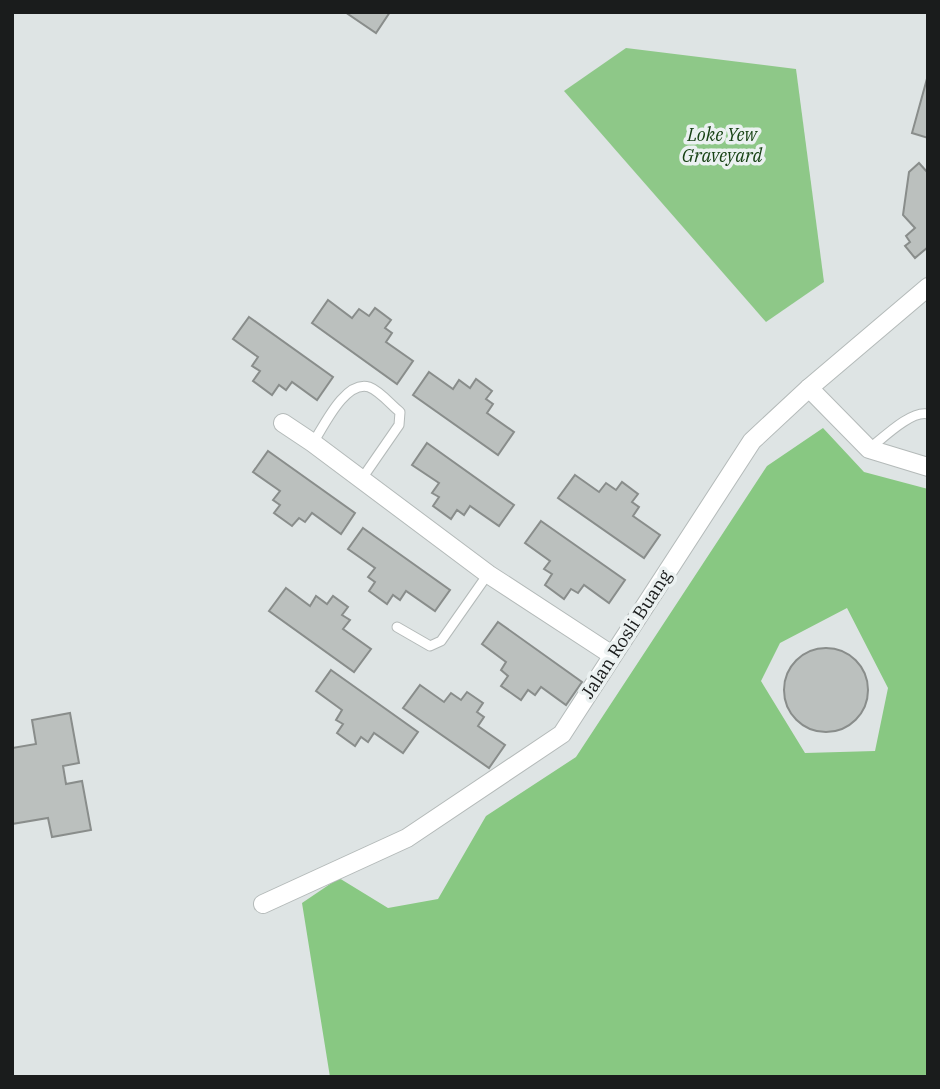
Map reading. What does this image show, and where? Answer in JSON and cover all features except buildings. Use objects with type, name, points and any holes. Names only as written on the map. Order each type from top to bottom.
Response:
[{"type":"street","name":"Jalan Rosli Buang","points":[[263,904],[407,838],[562,734],[752,441],[809,388],[928,287]]},
{"type":"street","points":[[809,388],[869,449],[928,467]]},
{"type":"street","points":[[283,423],[488,574],[612,654]]},
{"type":"lane","points":[[313,443],[346,393],[359,386],[372,388],[400,412],[399,425],[361,480]]},
{"type":"lane","points":[[869,449],[904,421],[922,412],[928,414]]},
{"type":"lane","points":[[397,627],[430,646],[441,641],[488,574]]},
{"type":"green space","name":"Loke Yew Graveyard","points":[[626,48],[796,69],[824,282],[766,322],[564,91]]},
{"type":"green space","points":[[823,428],[864,472],[928,489],[928,1077],[330,1077],[302,903],[339,878],[388,908],[438,899],[486,816],[576,757],[767,466]],"holes":[[[847,608],[888,688],[875,751],[805,753],[761,681],[780,643]]]}]
